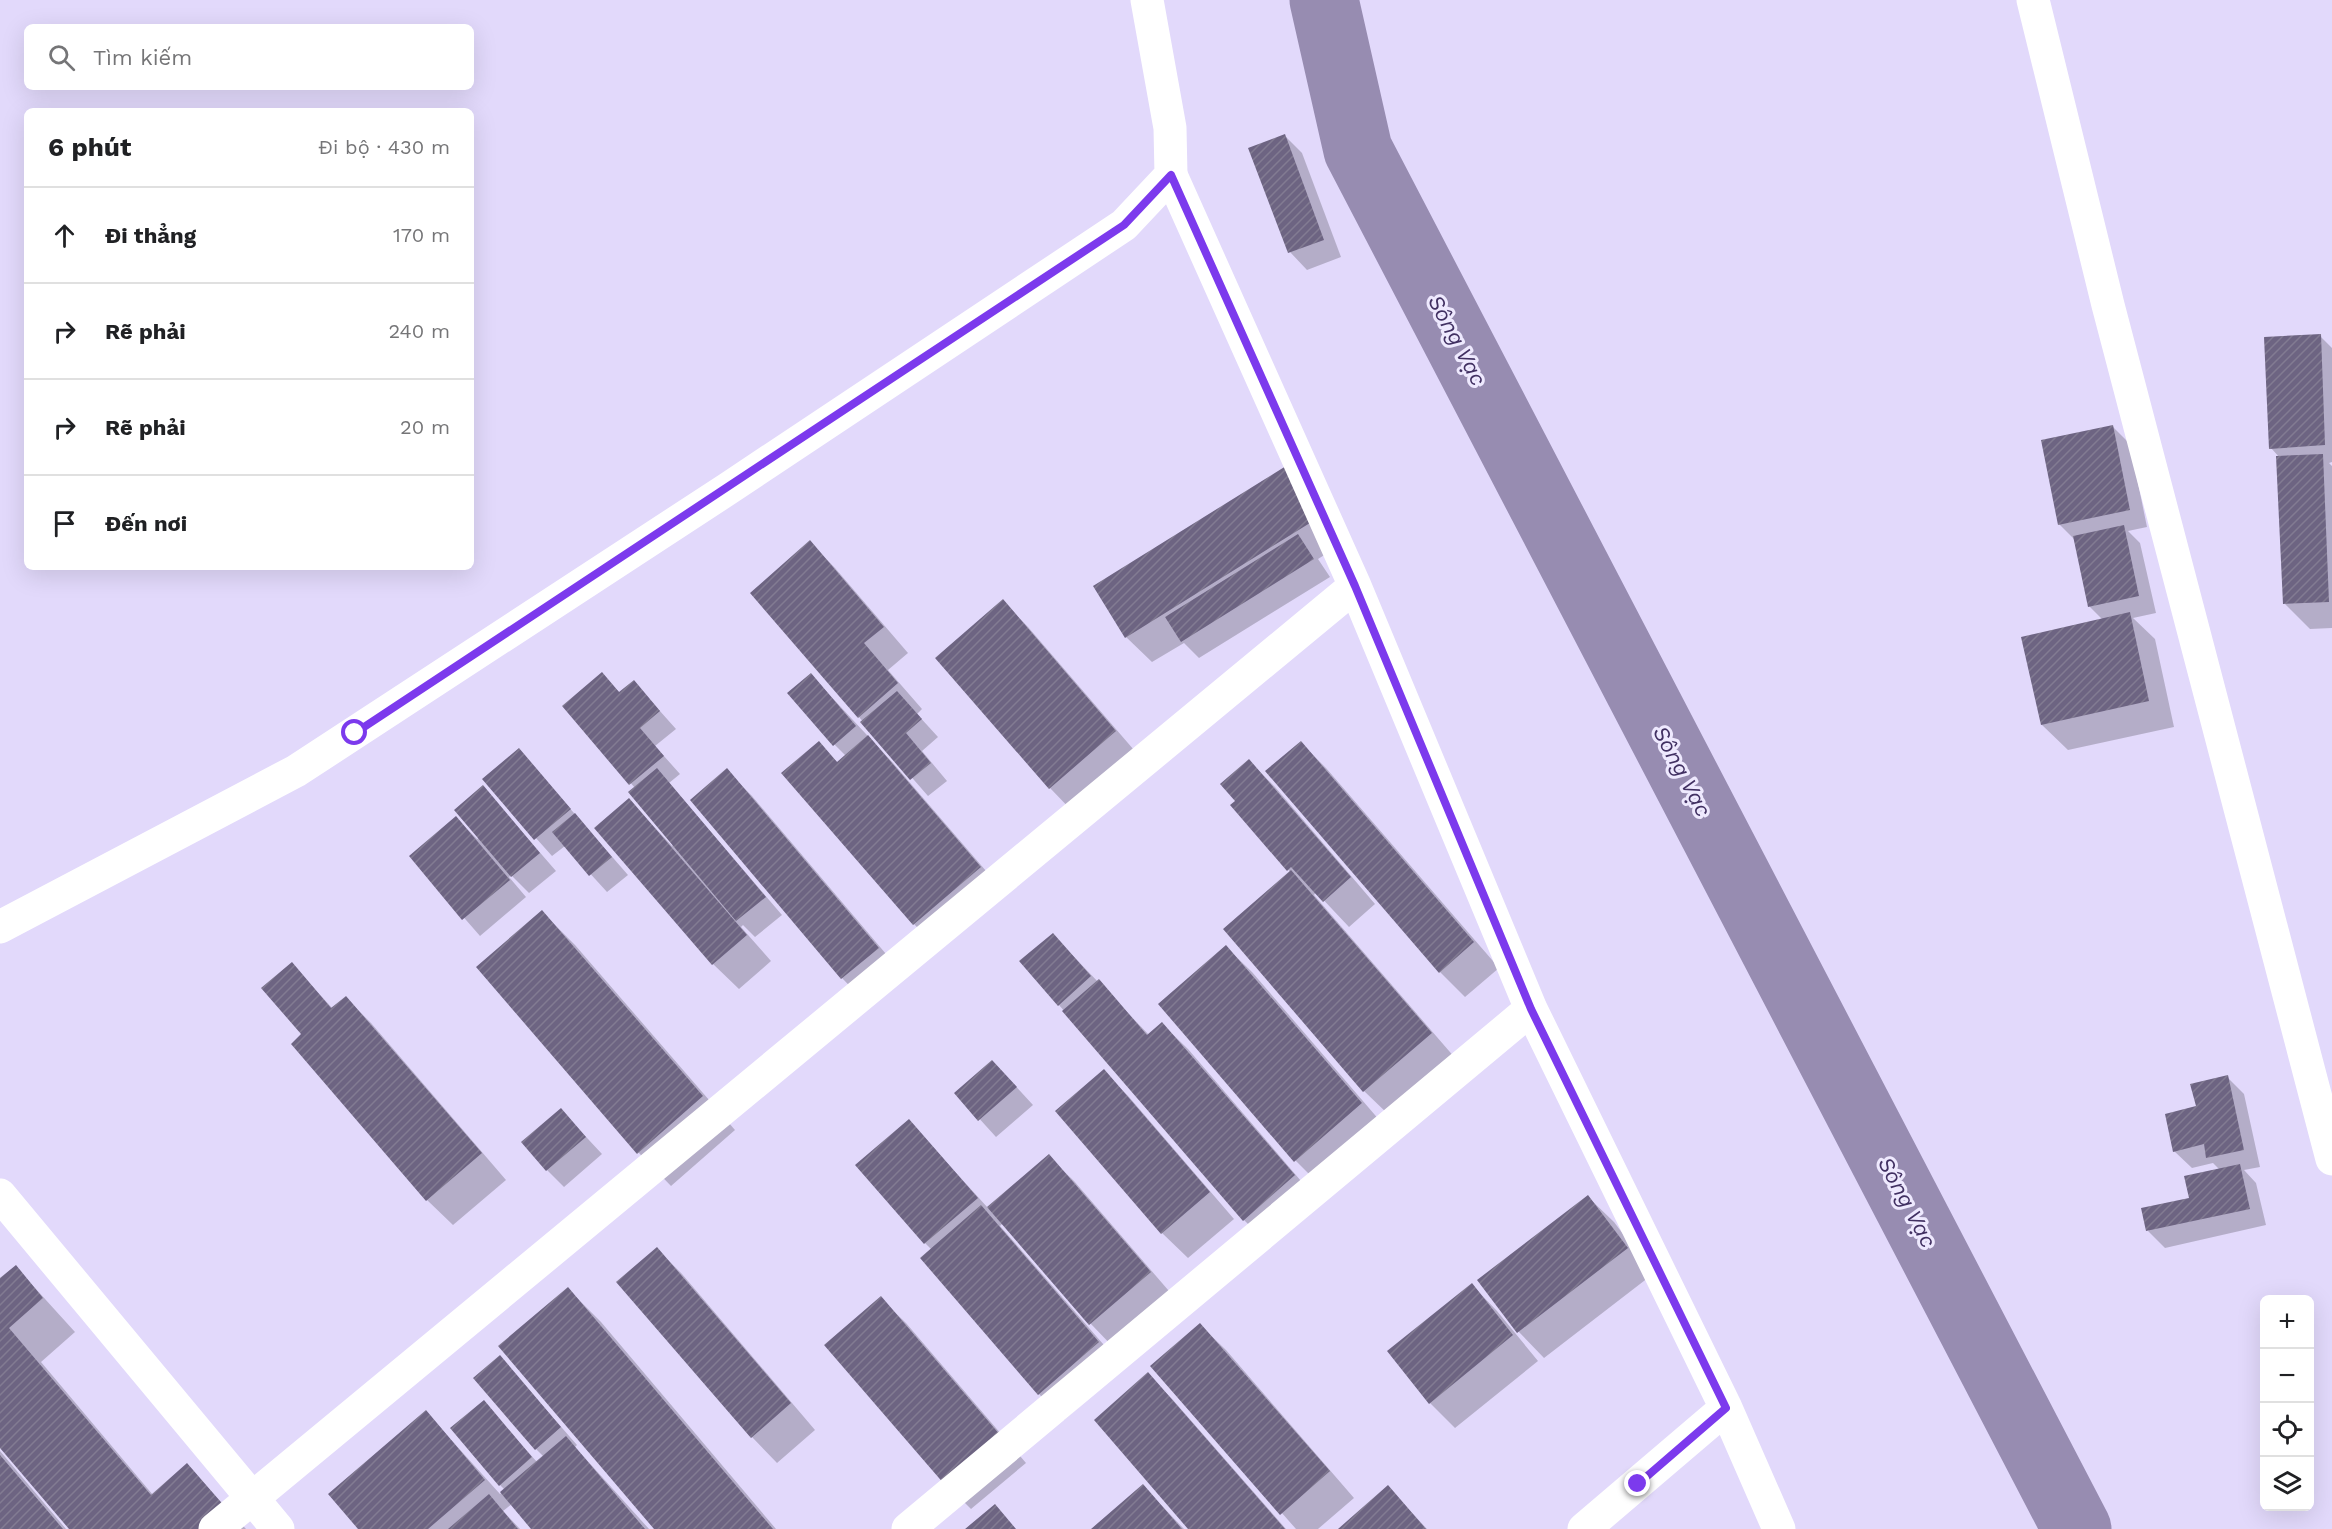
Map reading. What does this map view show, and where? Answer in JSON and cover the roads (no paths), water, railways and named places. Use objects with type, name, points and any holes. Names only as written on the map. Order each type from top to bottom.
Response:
[{"type":"street","points":[[1147,0],[1170,128],[1171,175],[1355,586],[1531,1009],[1726,1408],[1779,1529]]},
{"type":"street","points":[[2033,0],[2108,305],[2332,1159]]},
{"type":"street","points":[[0,927],[296,771],[729,488],[1124,225],[1171,175]]},
{"type":"street","points":[[215,1529],[1355,586]]},
{"type":"street","points":[[908,1529],[1531,1009]]},
{"type":"street","points":[[0,1195],[278,1529]]},
{"type":"street","points":[[1584,1529],[1726,1408]]},
{"type":"waterway","name":"Sông Vạc","points":[[1324,0],[1358,150],[2077,1529]]}]
